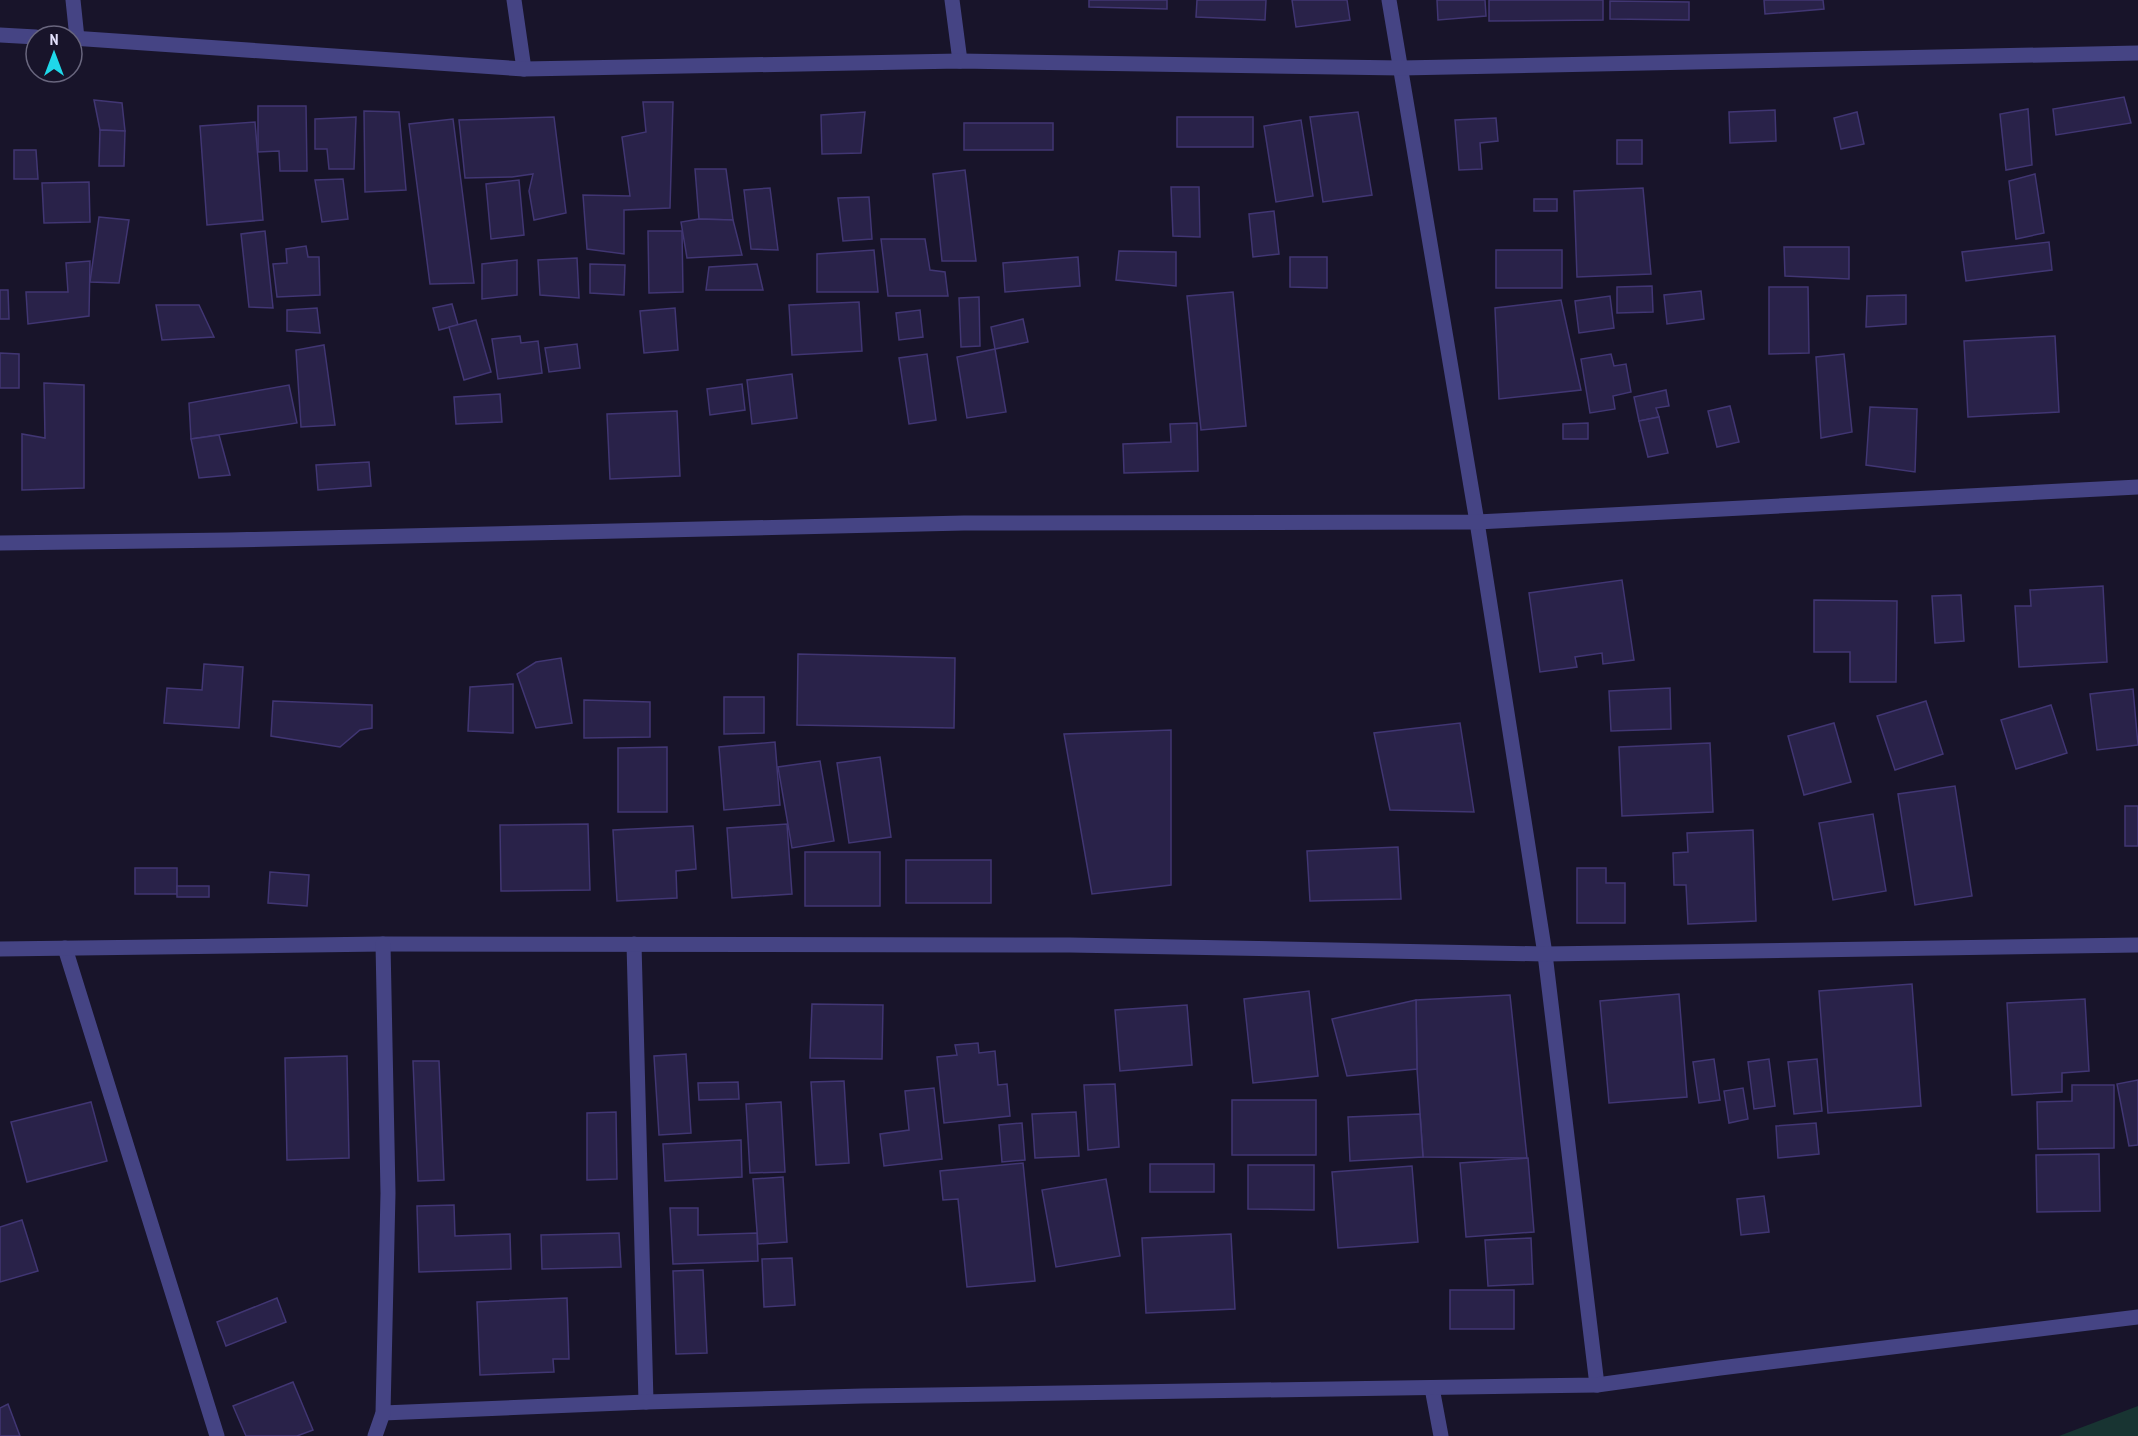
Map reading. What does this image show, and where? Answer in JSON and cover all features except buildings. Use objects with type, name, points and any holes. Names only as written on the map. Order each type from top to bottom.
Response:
[{"type":"street","points":[[73,0],[74,24]]},
{"type":"street","points":[[514,0],[524,69]]},
{"type":"street","points":[[952,0],[960,61]]},
{"type":"street","points":[[1389,0],[1478,522],[1545,954],[1597,1385]]},
{"type":"street","points":[[0,36],[24,36]]},
{"type":"street","points":[[84,39],[524,69],[960,61],[1401,68],[2138,53]]},
{"type":"street","points":[[0,543],[964,523],[1478,522],[2138,487]]},
{"type":"street","points":[[0,949],[383,944],[1070,945],[1545,954],[2138,945]]},
{"type":"street","points":[[375,1436],[382,1413],[388,1193],[383,944]]},
{"type":"street","points":[[634,944],[646,1402]]},
{"type":"street","points":[[65,948],[217,1436]]},
{"type":"street","points":[[382,1413],[646,1402],[875,1396],[1597,1385],[1731,1366],[2138,1317]]},
{"type":"street","points":[[1432,1388],[1441,1436]]},
{"type":"green space","points":[[2138,1406],[2138,1436],[2059,1436]]}]
